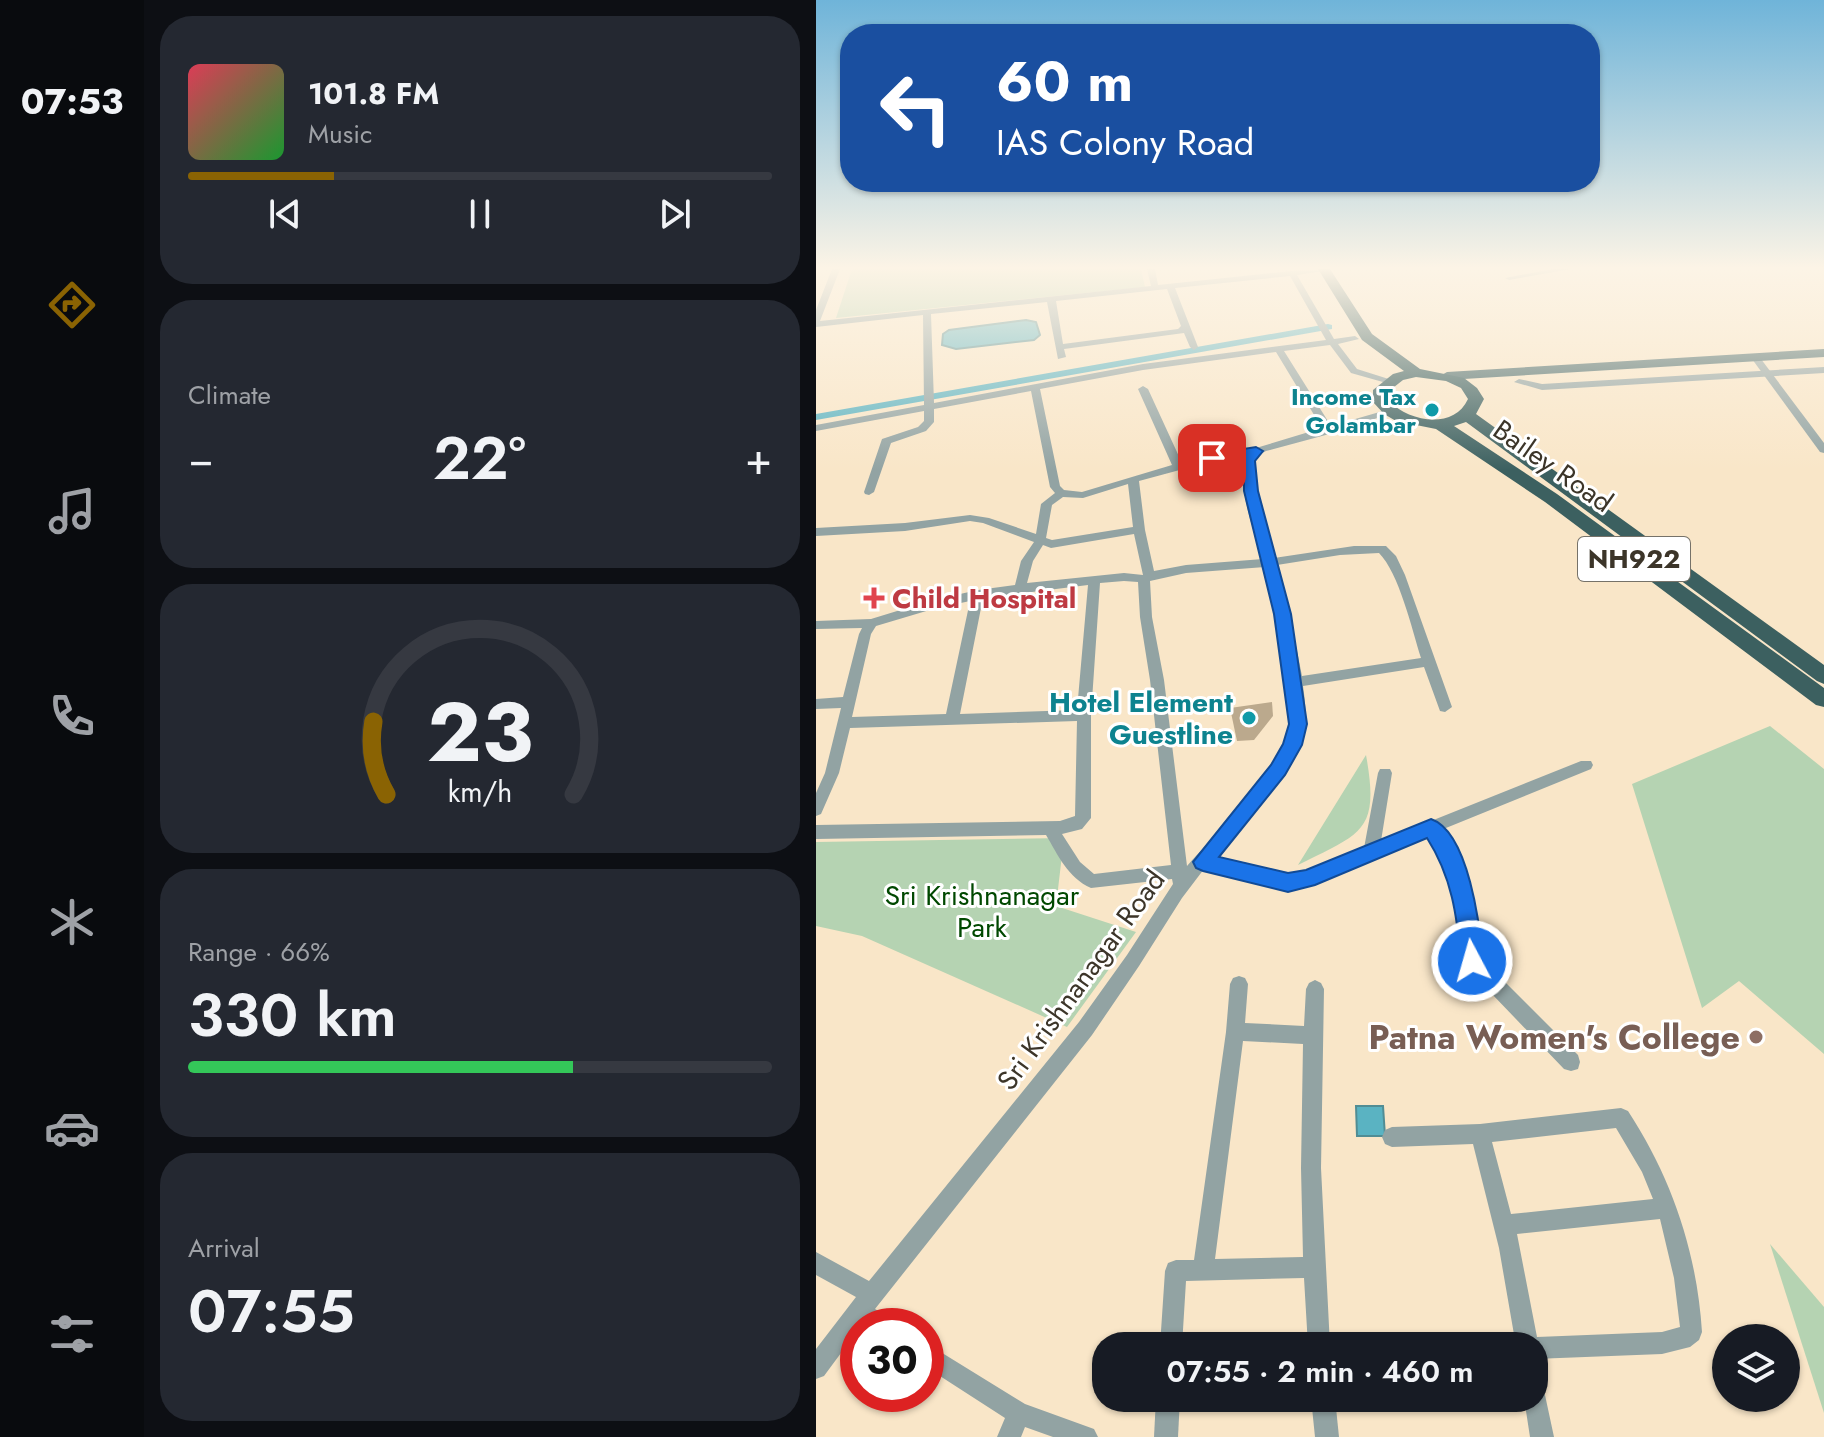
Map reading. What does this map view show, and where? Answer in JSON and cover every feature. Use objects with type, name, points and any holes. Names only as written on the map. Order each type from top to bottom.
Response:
[{"type":"highway","points":[[1353,336],[1390,381]]},
{"type":"highway","points":[[1366,336],[1416,373]]},
{"type":"highway","points":[[1390,412],[1380,396],[1390,381],[1416,373],[1447,376],[1470,388]]},
{"type":"highway","name":"Bailey Road","points":[[1390,412],[1417,423],[1440,424],[1467,415],[1476,399],[1470,388]]},
{"type":"highway","name":"NH922","points":[[1467,415],[1824,676]]},
{"type":"highway","name":"Bailey Road","points":[[1440,424],[1551,498],[1824,699]]},
{"type":"main road","points":[[1470,388],[1761,365],[1824,353]]},
{"type":"main road","points":[[1447,376],[1824,362]]},
{"type":"street","points":[[869,492],[882,446],[893,437],[927,425],[930,399],[928,336]]},
{"type":"street","points":[[1057,336],[1060,352],[1154,336]]},
{"type":"street","points":[[1190,336],[1194,347]]},
{"type":"street","points":[[1328,336],[1354,371],[1390,381]]},
{"type":"street","points":[[816,428],[930,399],[1035,386],[1200,357],[1355,339]]},
{"type":"street","points":[[1278,348],[1329,431]]},
{"type":"street","points":[[1761,365],[1824,370]]},
{"type":"street","points":[[1761,365],[1824,450]]},
{"type":"street","points":[[1035,386],[1055,487],[1061,493],[1083,495],[1178,466],[1256,451],[1390,412]]},
{"type":"street","points":[[1143,389],[1178,466]]},
{"type":"street","name":"Sri Krishnanagar Road","points":[[816,1368],[864,1303],[1075,1041],[1136,956],[1180,878],[1203,862],[1278,770],[1292,745],[1298,724],[1294,682],[1270,563],[1251,491],[1248,460],[1256,451]]},
{"type":"street","points":[[1050,828],[1074,867],[1082,877],[1091,881],[1180,878],[1157,680],[1146,617],[1147,577],[1133,479]]},
{"type":"street","points":[[1020,588],[1027,561],[1040,541],[1047,504],[1061,493]]},
{"type":"street","points":[[816,532],[905,527],[970,518],[1058,544],[1139,530]]},
{"type":"street","points":[[816,625],[872,623],[932,604],[1020,588],[1270,563],[1357,549],[1382,549],[1392,559],[1445,707]]},
{"type":"street","points":[[816,832],[1050,828],[1077,824],[1083,818],[1084,715],[1094,580]]},
{"type":"street","points":[[952,719],[978,594]]},
{"type":"street","points":[[816,810],[832,773],[865,634],[872,623]]},
{"type":"street","points":[[1294,682],[1430,661]]},
{"type":"street","points":[[816,704],[849,702]]},
{"type":"street","points":[[844,723],[1084,715]]},
{"type":"street","points":[[1203,862],[1288,883],[1307,879],[1586,765]]},
{"type":"street","points":[[1371,852],[1385,773]]},
{"type":"street","points":[[1431,828],[1451,857],[1459,878],[1467,907],[1472,961],[1571,1062]]},
{"type":"street","points":[[1203,1270],[1239,984]]},
{"type":"street","points":[[1315,989],[1312,1035],[1313,1267],[1318,1332]]},
{"type":"street","points":[[1235,1032],[1312,1035]]},
{"type":"street","points":[[1392,1137],[1480,1134],[1621,1118],[1641,1146],[1666,1208],[1685,1287],[1691,1332],[1682,1339],[1662,1343],[1548,1347]]},
{"type":"street","points":[[1480,1134],[1504,1225],[1524,1332]]},
{"type":"street","points":[[1504,1225],[1666,1208]]},
{"type":"street","points":[[816,1263],[868,1308]]},
{"type":"street","points":[[1172,1332],[1176,1271],[1313,1267]]},
{"type":"street","points":[[944,1365],[1019,1413],[1086,1437]]},
{"type":"street","points":[[1166,1437],[1167,1412]]},
{"type":"street","points":[[1324,1412],[1327,1437]]},
{"type":"street","points":[[1538,1412],[1542,1437]]},
{"type":"street","points":[[1009,1437],[1019,1413]]},
{"type":"green space","points":[[1770,726],[1824,769],[1824,1054],[1739,981],[1702,1008],[1632,784]]},
{"type":"green space","points":[[1366,755],[1370,800],[1368,815],[1361,827],[1338,845],[1298,865]]},
{"type":"green space","name":"Sri Krishnanagar Park","points":[[1064,838],[1056,906],[1136,932],[1067,1027],[862,936],[816,926],[816,842]]},
{"type":"green space","points":[[1770,1244],[1824,1307],[1824,1413],[1800,1338],[1800,1324],[1796,1324]]},
{"type":"water","points":[[943,336],[1039,336],[1034,340],[956,349],[942,345]]},
{"type":"water","points":[[1356,1106],[1383,1106],[1385,1136],[1357,1136]]},
{"type":"building","name":"Hotel Element Guestline","points":[[1272,702],[1273,716],[1254,740],[1237,741],[1230,708]]},
{"type":"waterway","points":[[816,417],[1276,336]]},
{"type":"place","name":"Income Tax Golambar","points":[[1432,410]]},
{"type":"place","name":"Child Hospital","points":[[874,598]]},
{"type":"place","name":"Hotel Element Guestline","points":[[1249,718]]},
{"type":"place","name":"Patna Women's College","points":[[1756,1037]]},
{"type":"route","points":[[1212,458],[1256,451],[1248,460],[1251,491],[1287,637],[1298,724],[1292,745],[1278,770],[1203,862],[1288,883],[1307,879],[1431,828],[1451,857],[1459,878],[1467,907],[1472,961]]}]
